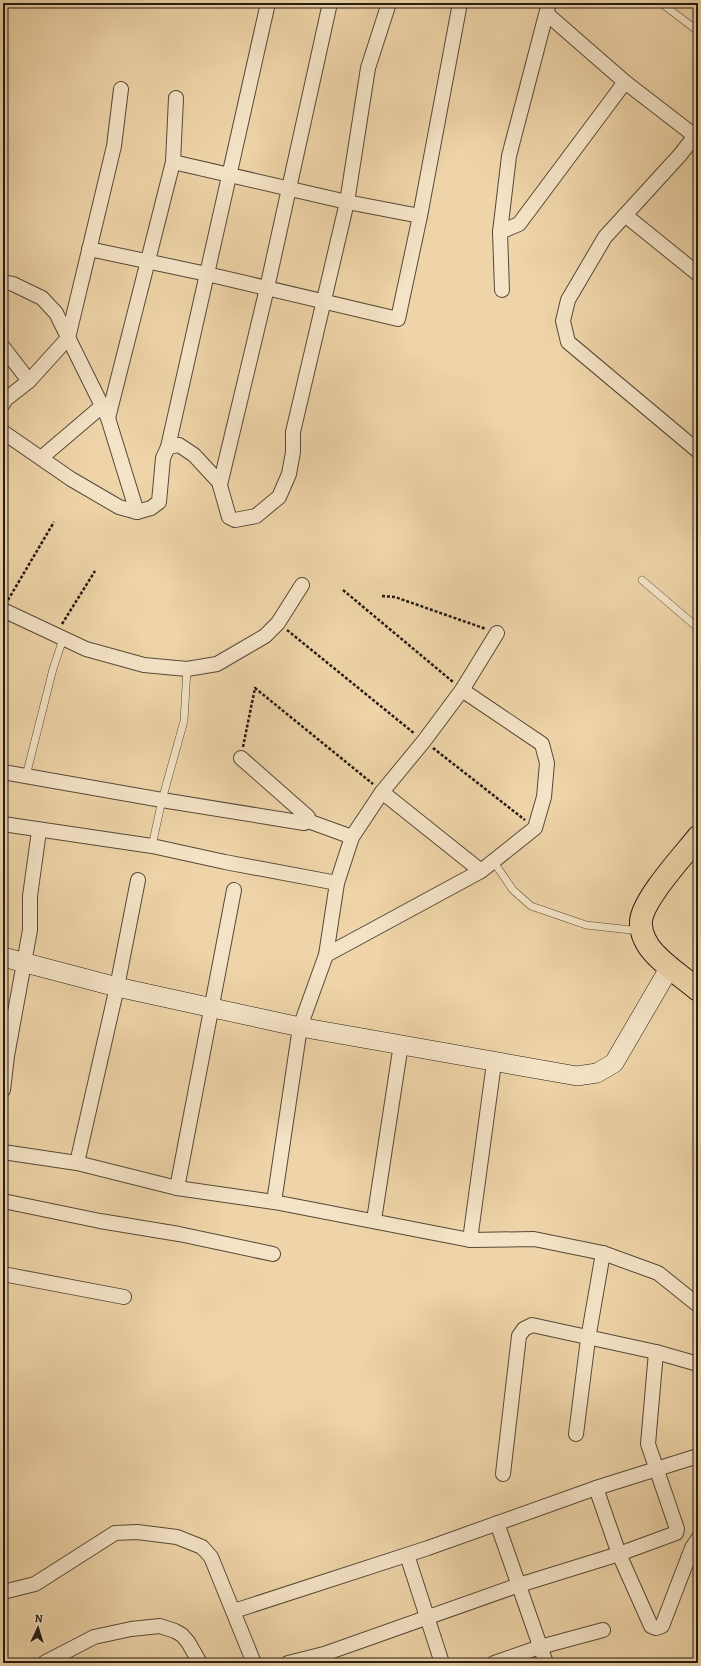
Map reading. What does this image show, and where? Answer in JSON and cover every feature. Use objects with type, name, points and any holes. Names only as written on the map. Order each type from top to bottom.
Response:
[{"type":"main road","points":[[698,838],[656,891],[645,909],[641,921],[642,931],[646,943],[655,954],[698,990]]},
{"type":"street","points":[[3,432],[71,479],[119,507],[137,512],[151,508],[158,502],[163,458],[168,447],[268,3]]},
{"type":"street","points":[[220,485],[267,288],[330,3]]},
{"type":"street","points":[[168,447],[179,445],[194,455],[219,482],[229,517],[232,519],[235,520],[256,516],[279,497],[289,474],[293,452],[293,432],[347,202],[368,68],[389,3]]},
{"type":"street","points":[[89,249],[207,274],[398,319],[420,216],[460,3]]},
{"type":"street","points":[[502,290],[500,232],[509,156],[548,8],[626,82],[696,134],[680,155],[605,237],[568,300],[563,321],[568,342],[698,451]]},
{"type":"street","points":[[500,232],[519,224],[626,82]]},
{"type":"street","points":[[3,404],[6,399],[29,381],[68,338],[114,146],[121,89]]},
{"type":"street","points":[[41,458],[105,412],[148,262],[173,162],[176,98]]},
{"type":"street","points":[[173,162],[347,202],[420,216]]},
{"type":"street","points":[[625,215],[698,274]]},
{"type":"street","points":[[3,282],[13,284],[42,298],[56,313],[105,412],[137,512]]},
{"type":"street","points":[[3,347],[29,381]]},
{"type":"street","points":[[5,606],[59,637],[86,649],[144,665],[187,669],[217,664],[265,636],[278,623],[302,585]]},
{"type":"street","points":[[274,1202],[300,1027],[326,955],[337,883],[352,837],[382,792],[424,742],[462,690],[497,634]]},
{"type":"street","points":[[326,955],[481,871],[535,828],[544,797],[547,763],[542,744],[462,690]]},
{"type":"street","points":[[241,758],[308,817],[308,821]]},
{"type":"street","points":[[3,772],[304,823],[308,821],[352,837]]},
{"type":"street","points":[[382,792],[481,871]]},
{"type":"street","points":[[3,824],[39,831],[152,846],[225,862],[337,883]]},
{"type":"street","points":[[3,1090],[7,1056],[30,930],[30,896],[39,831]]},
{"type":"street","points":[[77,1163],[117,987],[138,880]]},
{"type":"street","points":[[177,1188],[234,890]]},
{"type":"street","points":[[3,958],[24,962],[117,987],[300,1027],[401,1044],[494,1063],[576,1076],[597,1073],[614,1063],[670,967]]},
{"type":"street","points":[[374,1220],[401,1044]]},
{"type":"street","points":[[470,1240],[494,1063]]},
{"type":"street","points":[[3,1152],[77,1163],[177,1188],[274,1202],[374,1220],[470,1240],[534,1238],[603,1253],[658,1273],[698,1305]]},
{"type":"street","points":[[3,1201],[100,1221],[179,1234],[273,1254]]},
{"type":"street","points":[[576,1434],[588,1339],[603,1253]]},
{"type":"street","points":[[3,1274],[124,1297]]},
{"type":"street","points":[[503,1474],[519,1336],[524,1329],[532,1326],[588,1339],[656,1352],[698,1364]]},
{"type":"street","points":[[288,1663],[326,1658],[427,1617],[519,1585],[619,1554],[676,1532],[677,1528],[648,1444],[656,1352]]},
{"type":"street","points":[[234,1611],[407,1555],[596,1488],[698,1456]]},
{"type":"street","points":[[596,1488],[619,1554],[651,1626],[656,1628],[662,1626],[692,1548],[698,1539]]},
{"type":"street","points":[[497,1524],[546,1663]]},
{"type":"street","points":[[3,1592],[35,1584],[115,1533],[137,1532],[177,1537],[202,1547],[212,1557],[254,1663]]},
{"type":"street","points":[[407,1555],[442,1663]]},
{"type":"street","points":[[44,1663],[94,1637],[131,1629],[160,1626],[182,1635],[188,1642],[200,1663]]},
{"type":"street","points":[[494,1663],[603,1630]]},
{"type":"lane","points":[[661,3],[698,31]]},
{"type":"lane","points":[[642,580],[698,628]]},
{"type":"lane","points":[[26,776],[53,669],[59,637]]},
{"type":"lane","points":[[152,846],[162,800],[184,721],[187,669]]},
{"type":"lane","points":[[494,861],[513,890],[531,906],[586,925],[642,931]]},
{"type":"path","points":[[5,606],[54,522]]},
{"type":"path","points":[[59,637],[95,571]]},
{"type":"path","points":[[343,590],[462,690]]},
{"type":"path","points":[[382,596],[395,597],[497,634]]},
{"type":"path","points":[[278,623],[424,742],[535,828]]},
{"type":"path","points":[[241,758],[255,688],[382,792]]}]
